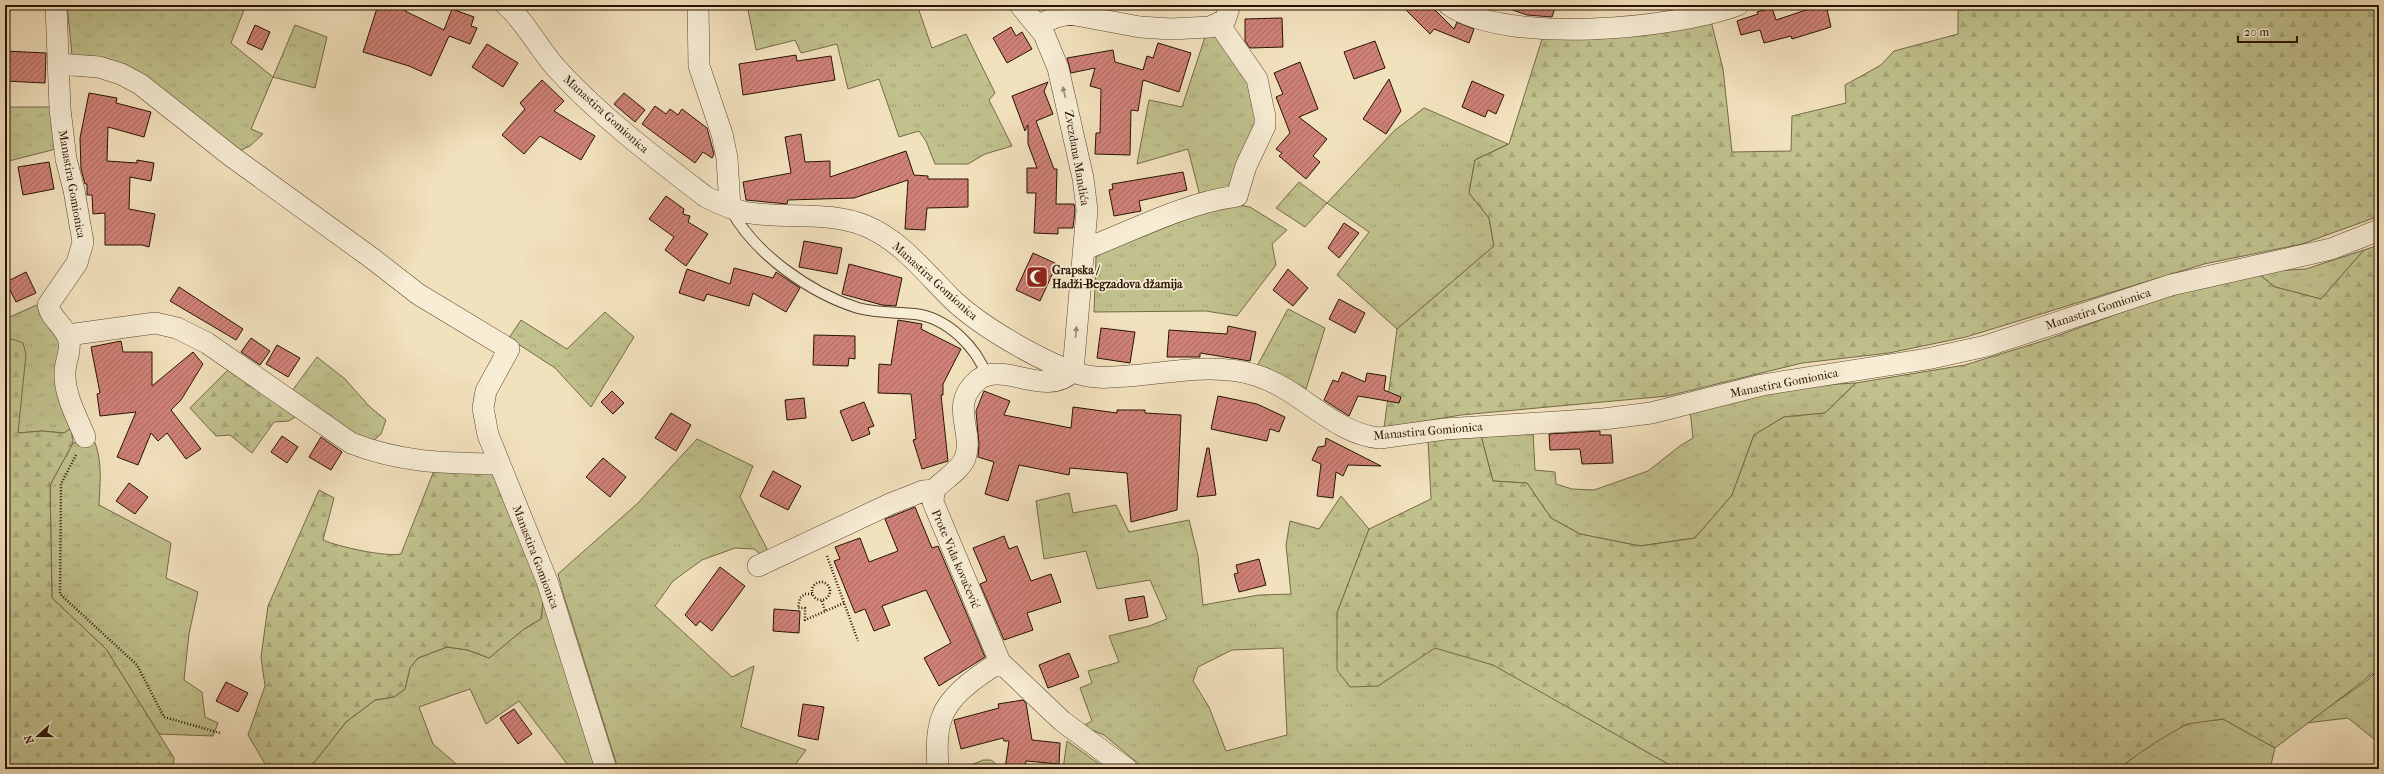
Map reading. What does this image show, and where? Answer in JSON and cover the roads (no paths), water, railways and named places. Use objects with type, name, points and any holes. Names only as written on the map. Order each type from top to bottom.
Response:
[{"type":"street","name":"Manastira Gomionica","points":[[56,5],[60,109],[66,159],[74,190],[83,242],[77,263],[48,305],[51,315],[68,335]]},
{"type":"street","name":"Manastira Gomionica","points":[[506,5],[557,69],[631,139],[706,196],[730,208],[742,212],[771,215],[832,217],[856,222],[874,229],[900,248],[955,302],[988,328],[1029,351],[1083,375],[1101,377],[1228,369],[1250,373],[1273,381],[1353,432],[1371,437],[1380,438],[1445,429],[1603,419],[1651,413],[1762,385],[1927,359],[1986,346],[2171,285],[2331,249],[2379,230]]},
{"type":"street","points":[[698,5],[699,66],[722,134],[727,158],[730,208]]},
{"type":"street","name":"Zvezdana Mandića","points":[[1020,5],[1038,25],[1049,43],[1058,68],[1073,130],[1087,210],[1073,371]]},
{"type":"street","points":[[1038,25],[1056,17],[1070,14],[1140,27],[1171,29],[1210,27],[1225,20],[1230,5]]},
{"type":"street","points":[[1449,5],[1467,14],[1516,26],[1616,28],[1696,17],[1738,5]]},
{"type":"street","points":[[1084,249],[1191,207],[1217,198],[1237,196],[1246,166],[1265,126],[1265,117],[1257,79],[1219,24]]},
{"type":"street","name":"Manastira Gomionica","points":[[59,64],[99,67],[120,74],[140,84],[231,156],[373,259],[418,294],[509,349],[486,391],[483,408],[488,435],[499,464],[534,543],[606,769]]},
{"type":"street","points":[[85,437],[65,382],[65,370],[70,347],[68,335],[155,323],[177,328],[207,343],[351,442],[377,453],[424,462],[499,464]]},
{"type":"street","points":[[758,566],[890,504],[923,491],[934,490],[964,461],[967,454],[963,405],[970,388],[978,380],[987,376],[996,375],[1046,382],[1063,379],[1073,371]]},
{"type":"street","name":"Prote Vida kovačević","points":[[934,490],[935,508],[1000,662],[1062,720],[1127,769]]},
{"type":"street","points":[[938,769],[937,738],[945,709],[971,681],[1000,662]]},
{"type":"lane","points":[[730,208],[743,230],[805,284],[836,300],[860,308],[930,316],[943,323],[967,343],[981,360],[987,376]]},
{"type":"place","name":"Grapska / Hadži-Begzadova džamija","points":[[1037,277]]}]
